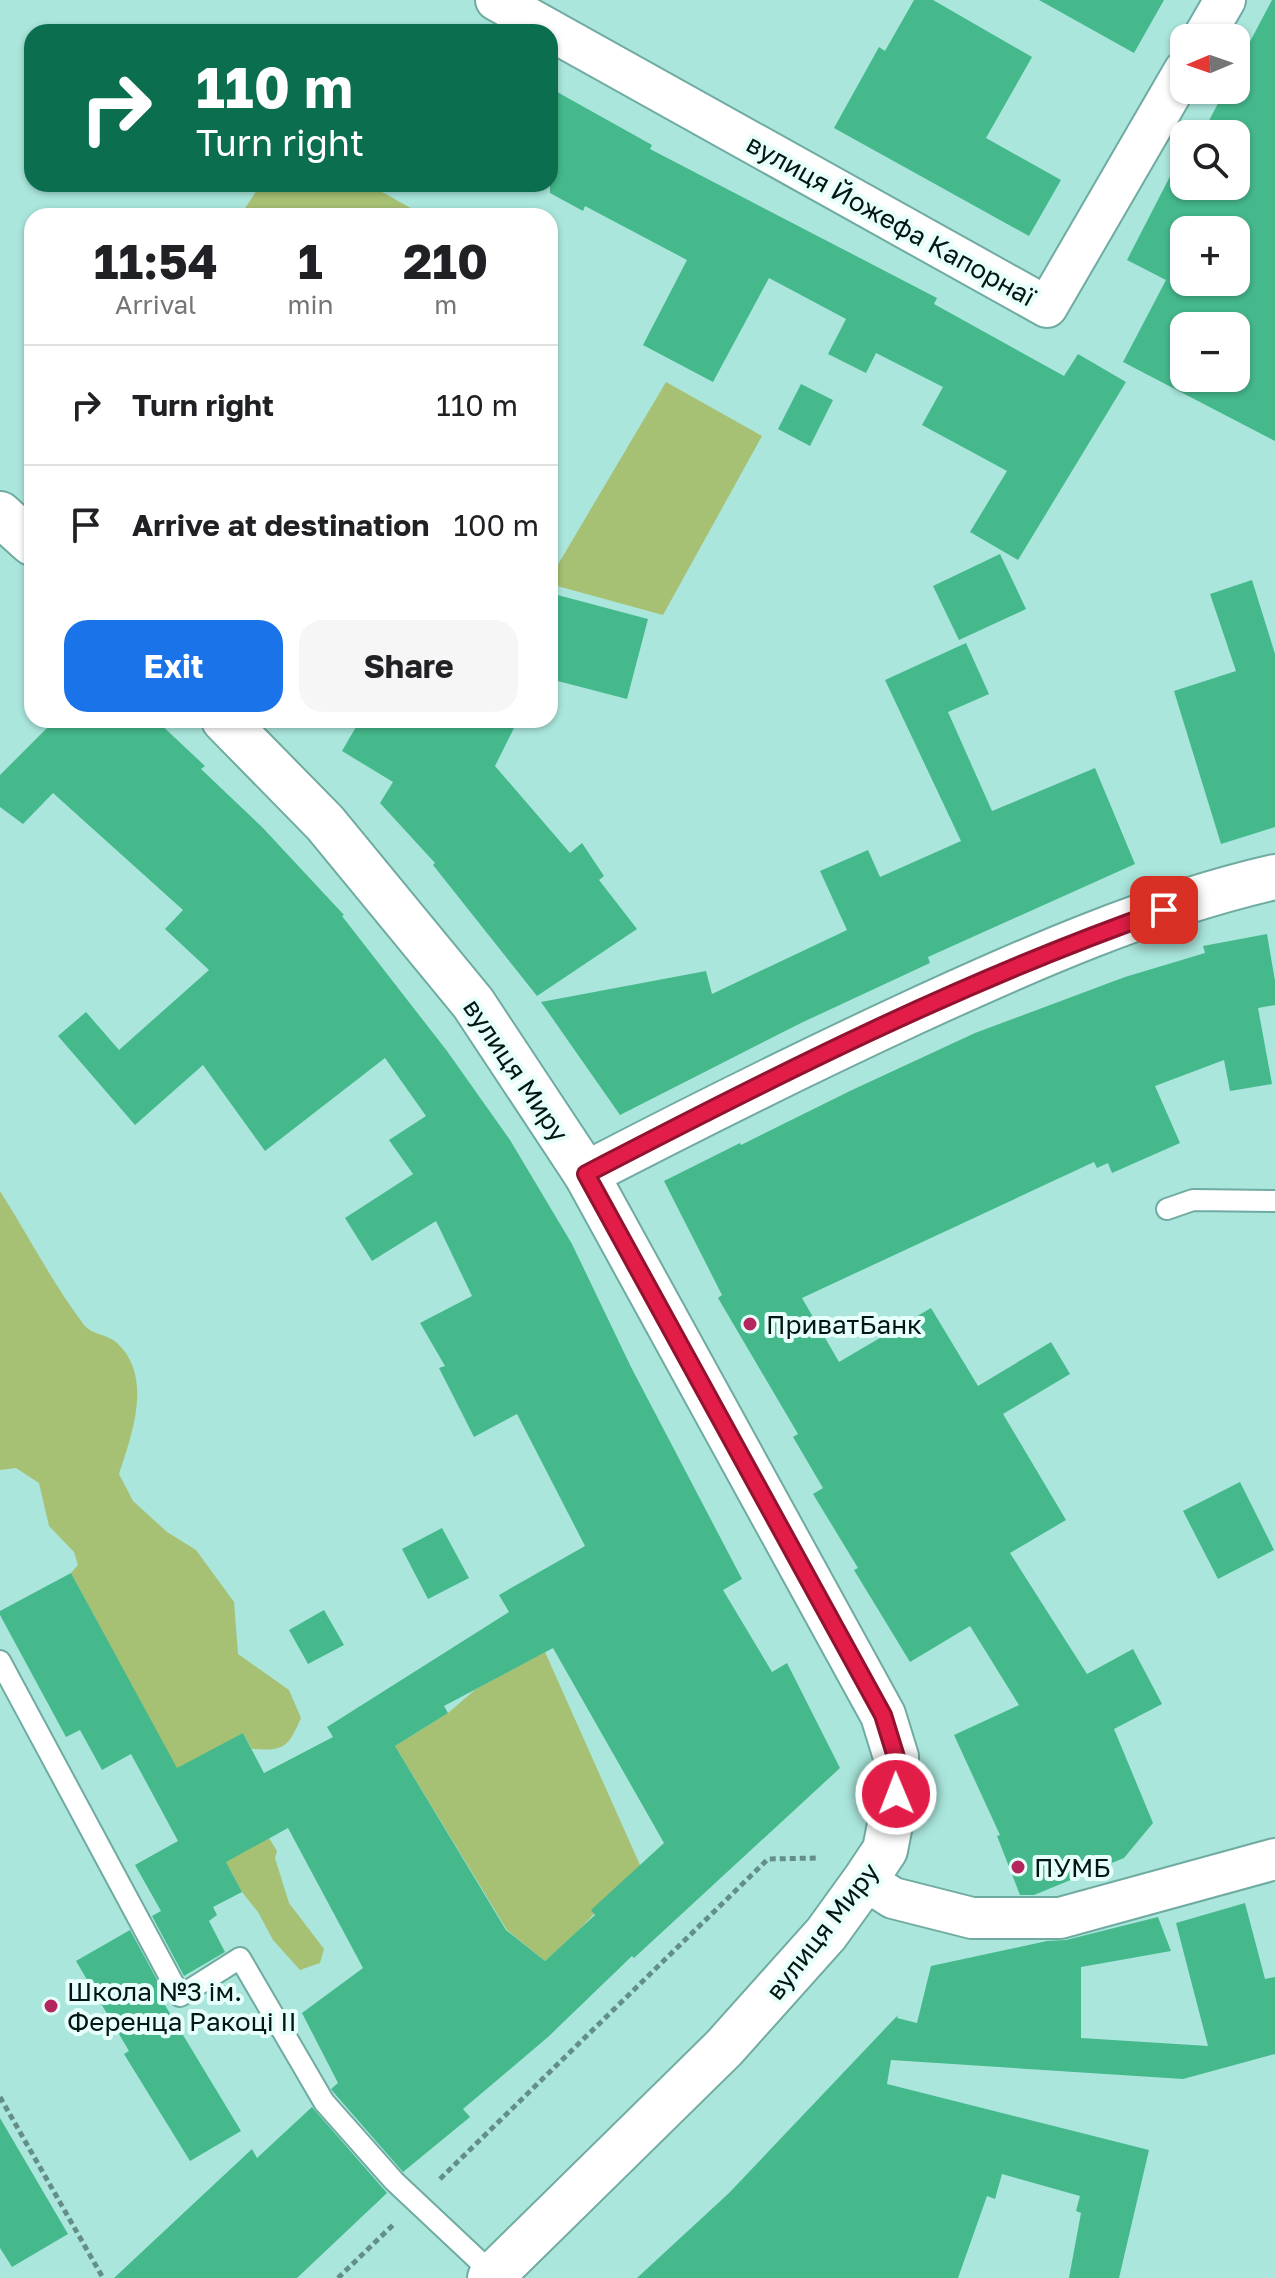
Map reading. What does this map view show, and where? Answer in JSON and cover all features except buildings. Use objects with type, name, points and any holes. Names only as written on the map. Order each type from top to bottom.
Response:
[{"type":"main road","points":[[0,514],[24,536]]},
{"type":"main road","name":"вулиця Миру","points":[[232,728],[325,823],[473,1003],[586,1174],[883,1715],[896,1757],[896,1794],[885,1850],[826,1934],[735,2037],[492,2276]]},
{"type":"main road","points":[[586,1174],[835,1049],[1009,968],[1189,902],[1275,877]]},
{"type":"street","name":"вулиця Йожефа Капорнаї","points":[[496,0],[539,24]]},
{"type":"street","points":[[1211,24],[1225,0]]},
{"type":"street","name":"вулиця Йожефа Капорнаї","points":[[558,35],[1047,307],[1170,95]]},
{"type":"street","points":[[865,1880],[893,1898],[972,1918],[1060,1918],[1275,1859]]},
{"type":"lane","points":[[1167,1209],[1193,1200],[1275,1201]]},
{"type":"lane","points":[[0,1661],[180,1996],[240,1958],[324,2102],[394,2181],[492,2276]]},
{"type":"path","points":[[338,2278],[768,1859],[816,1858]]},
{"type":"path","points":[[0,2097],[103,2278]]},
{"type":"green space","points":[[256,192],[382,192],[411,208],[245,208]]},
{"type":"green space","points":[[666,382],[762,436],[663,615],[558,586],[558,564]]},
{"type":"green space","points":[[0,1191],[84,1325],[116,1342],[128,1356],[134,1371],[137,1406],[119,1474],[133,1501],[167,1532],[196,1550],[234,1602],[238,1654],[289,1690],[301,1718],[284,1746],[252,1749],[243,1733],[209,1752],[258,1844],[269,1838],[277,1851],[275,1858],[289,1903],[324,1949],[320,1963],[300,1970],[273,1940],[258,1912],[242,1892],[71,1573],[78,1565],[74,1552],[49,1526],[39,1483],[16,1468],[0,1470]]},
{"type":"green space","points":[[545,1652],[640,1865],[545,1961],[507,1930],[395,1746],[448,1713],[476,1689]]},
{"type":"place","name":"ПриватБанк","points":[[750,1324]]},
{"type":"place","name":"ПУМБ","points":[[1018,1867]]},
{"type":"place","name":"Школа №3 ім. Ференца Ракоці II","points":[[51,2006]]},
{"type":"route","points":[[896,1794],[896,1757],[883,1715],[586,1174],[668,1130],[1009,968],[1164,910]]}]
